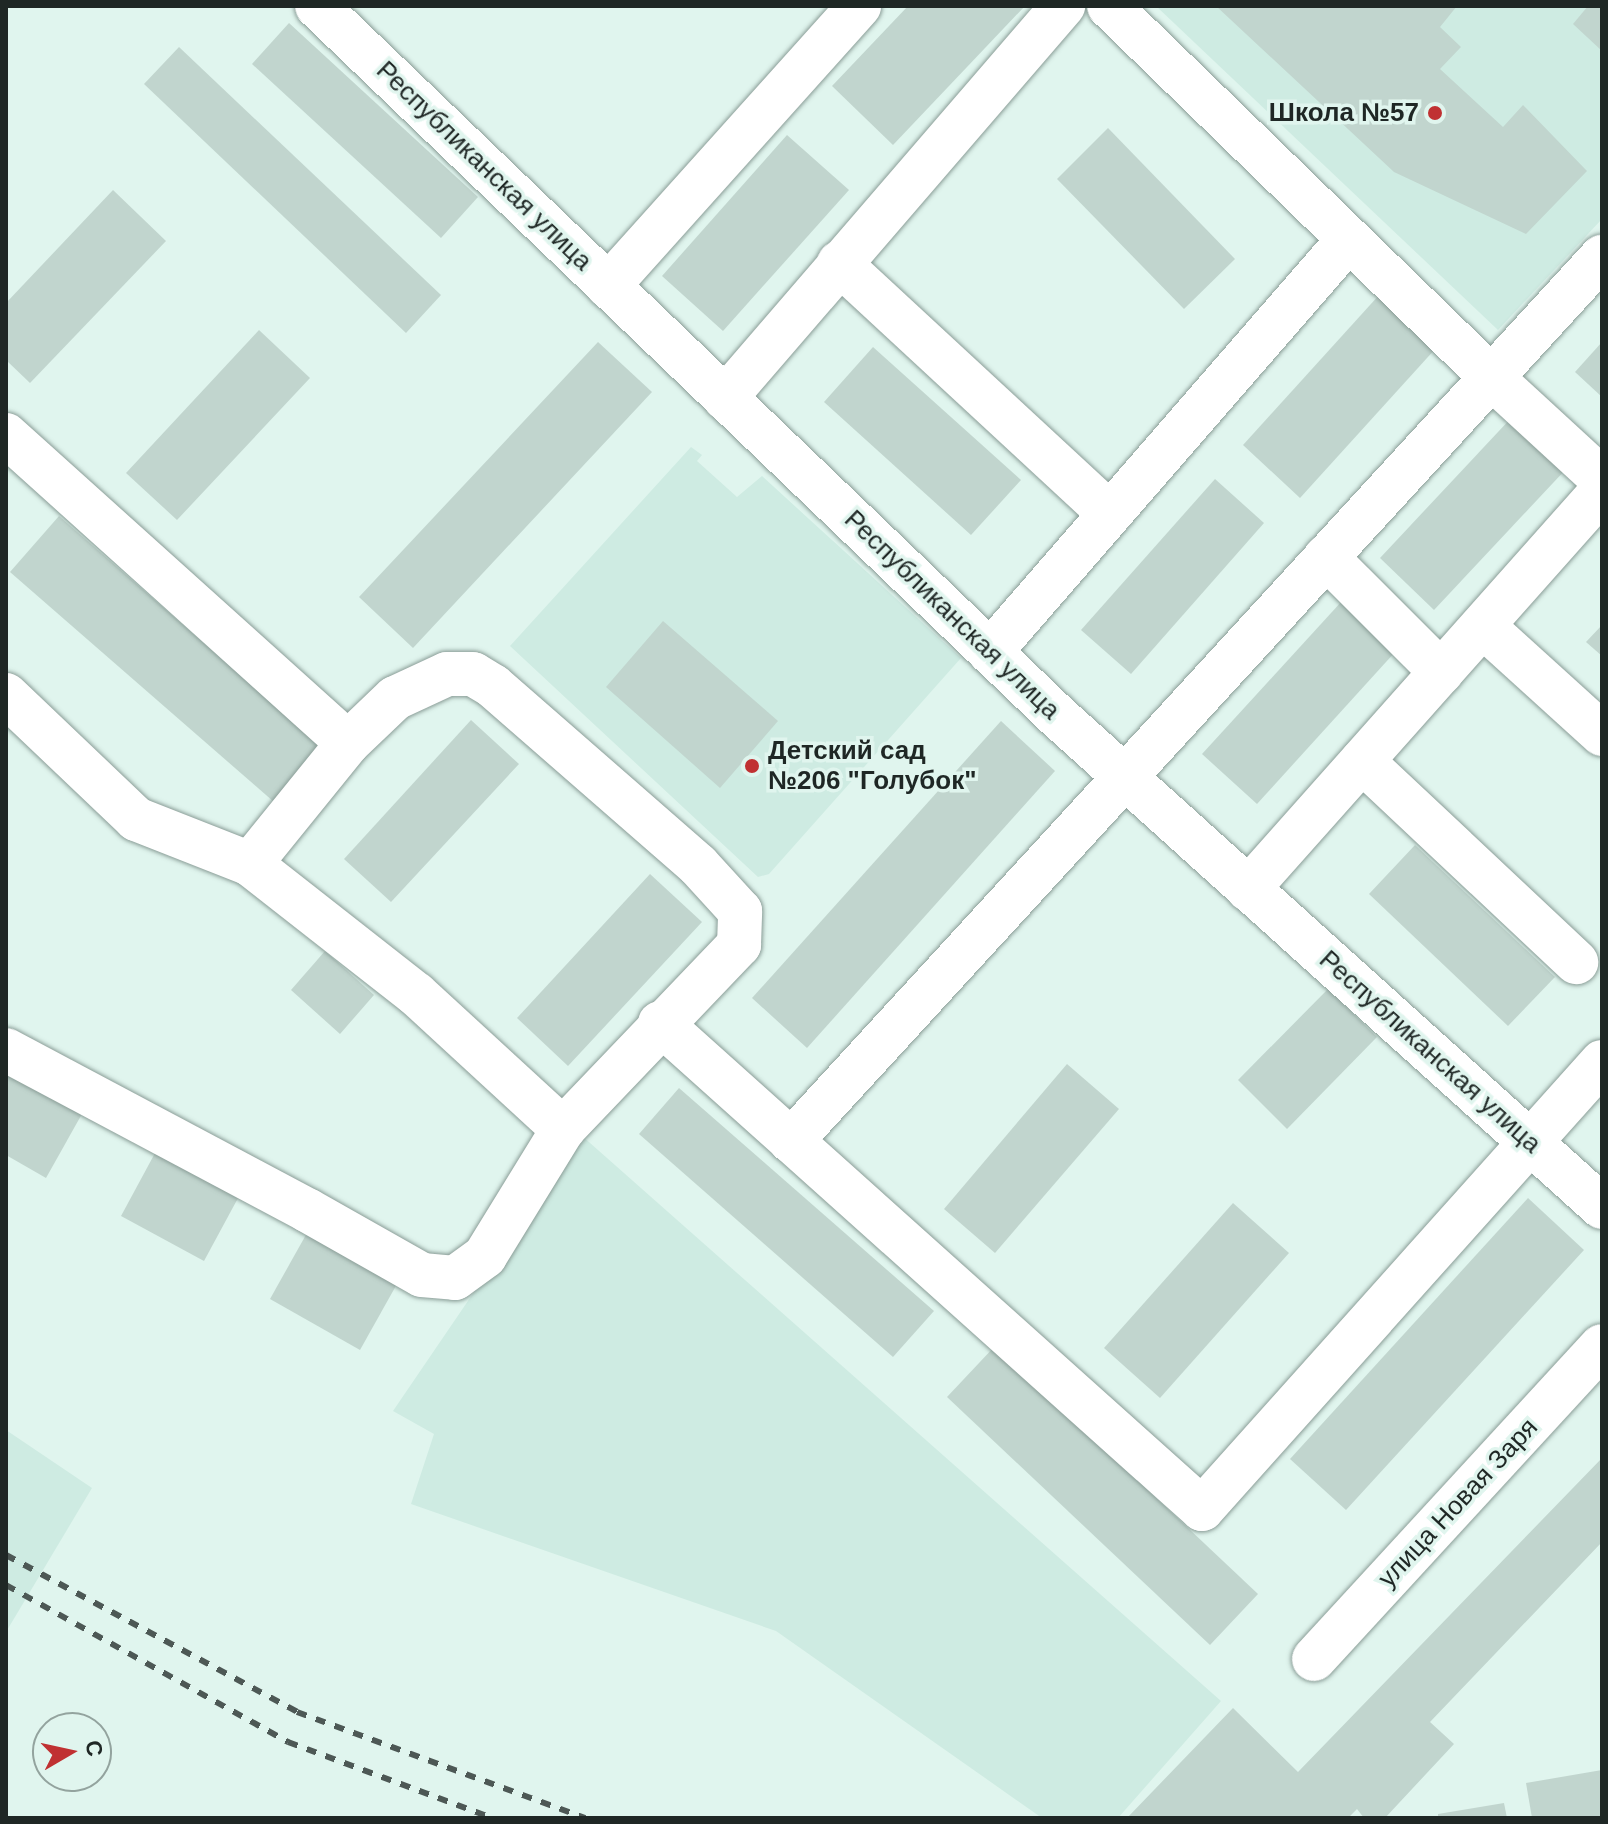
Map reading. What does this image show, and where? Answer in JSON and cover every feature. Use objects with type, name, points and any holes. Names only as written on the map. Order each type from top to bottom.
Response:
[{"type":"street","name":"Республиканская улица","points":[[317,6],[990,652],[1124,777],[1602,1207]]},
{"type":"street","points":[[608,286],[859,6]]},
{"type":"street","points":[[725,398],[1063,6]]},
{"type":"street","points":[[1109,6],[1491,377],[1602,479]]},
{"type":"street","points":[[990,652],[1349,239]]},
{"type":"street","points":[[791,1141],[1602,257]]},
{"type":"street","points":[[839,263],[1110,514]]},
{"type":"street","points":[[6,435],[348,743]]},
{"type":"street","points":[[1248,889],[1602,491]]},
{"type":"street","points":[[1326,557],[1441,672]]},
{"type":"street","points":[[1483,626],[1602,734]]},
{"type":"street","points":[[6,1050],[307,1210],[422,1275],[455,1278],[485,1256],[563,1129],[660,1023],[739,945],[740,911],[698,865],[493,686],[473,674],[447,674],[395,698],[348,743],[250,864]]},
{"type":"street","points":[[6,695],[136,819],[250,864],[416,994],[563,1129]]},
{"type":"street","points":[[1362,761],[1576,962]]},
{"type":"street","points":[[660,1023],[1202,1509],[1602,1062]]},
{"type":"street","name":"улица Новая Заря","points":[[1314,1659],[1602,1346]]},
{"type":"shaded area","name":"Школа №57","points":[[1156,6],[1602,6],[1602,219],[1498,330]]},
{"type":"shaded area","name":"Детский сад №206 \"Голубок\"","points":[[691,447],[702,455],[697,461],[737,497],[762,476],[961,658],[769,874],[758,877],[510,646]]},
{"type":"shaded area","points":[[581,1135],[1221,1701],[1118,1818],[1042,1818],[776,1631],[411,1504],[434,1434],[393,1411]]},
{"type":"shaded area","points":[[6,1430],[92,1488],[6,1632]]},
{"type":"building","points":[[908,6],[1025,6],[893,145],[832,86]]},
{"type":"building","points":[[1216,6],[1457,6],[1440,27],[1461,47],[1440,69],[1503,127],[1523,105],[1587,171],[1526,234],[1394,172]]},
{"type":"building","points":[[1588,6],[1602,6],[1602,51],[1573,24]]},
{"type":"building","points":[[289,23],[478,197],[441,238],[252,64]]},
{"type":"building","points":[[179,47],[441,295],[406,333],[144,84]]},
{"type":"building","points":[[1108,128],[1235,259],[1184,309],[1057,179]]},
{"type":"building","points":[[787,135],[849,190],[723,331],[662,276]]},
{"type":"building","points":[[113,190],[166,241],[30,383],[6,360],[6,303]]},
{"type":"building","points":[[1380,294],[1437,347],[1300,498],[1243,445]]},
{"type":"building","points":[[259,330],[310,378],[177,520],[126,473]]},
{"type":"building","points":[[598,342],[652,392],[413,648],[359,597]]},
{"type":"building","points":[[1602,342],[1602,397],[1575,372]]},
{"type":"building","points":[[873,347],[1021,480],[971,535],[824,402]]},
{"type":"building","points":[[1513,416],[1568,467],[1434,610],[1380,558]]},
{"type":"building","points":[[1215,479],[1264,523],[1131,674],[1081,630]]},
{"type":"building","points":[[59,516],[322,747],[274,802],[10,572]]},
{"type":"building","points":[[1342,601],[1396,651],[1257,804],[1202,754]]},
{"type":"building","points":[[663,621],[778,721],[720,788],[606,687]]},
{"type":"building","points":[[1602,625],[1602,656],[1586,642]]},
{"type":"building","points":[[471,720],[519,764],[391,902],[344,859]]},
{"type":"building","points":[[1001,721],[1055,771],[807,1048],[752,998]]},
{"type":"building","points":[[1415,845],[1555,977],[1508,1026],[1369,894]]},
{"type":"building","points":[[650,874],[702,922],[568,1066],[517,1018]]},
{"type":"building","points":[[325,951],[374,995],[340,1034],[291,990]]},
{"type":"building","points":[[1328,989],[1377,1037],[1287,1129],[1238,1080]]},
{"type":"building","points":[[6,1059],[87,1105],[46,1178],[6,1155]]},
{"type":"building","points":[[1067,1064],[1119,1109],[995,1253],[944,1209]]},
{"type":"building","points":[[679,1088],[934,1311],[893,1357],[639,1134]]},
{"type":"building","points":[[161,1142],[244,1187],[204,1261],[121,1216]]},
{"type":"building","points":[[1528,1198],[1584,1250],[1346,1510],[1290,1459]]},
{"type":"building","points":[[1233,1203],[1289,1253],[1160,1398],[1104,1348]]},
{"type":"building","points":[[312,1224],[402,1275],[360,1350],[270,1299]]},
{"type":"building","points":[[995,1346],[1258,1594],[1210,1645],[947,1397]]},
{"type":"building","points":[[1602,1458],[1602,1542],[1430,1722],[1454,1744],[1385,1818],[1364,1818],[1357,1809],[1348,1818],[1127,1818],[1233,1708],[1298,1772]]},
{"type":"building","points":[[1602,1770],[1602,1818],[1532,1818],[1526,1783]]},
{"type":"building","points":[[1504,1803],[1507,1818],[1438,1818],[1438,1814]]},
{"type":"railway","points":[[6,1555],[297,1712],[585,1818]]},
{"type":"railway","points":[[6,1585],[288,1742],[492,1818]]},
{"type":"place","name":"Школа №57","points":[[1435,113]]},
{"type":"place","name":"Детский сад №206 \"Голубок\"","points":[[752,766]]}]
